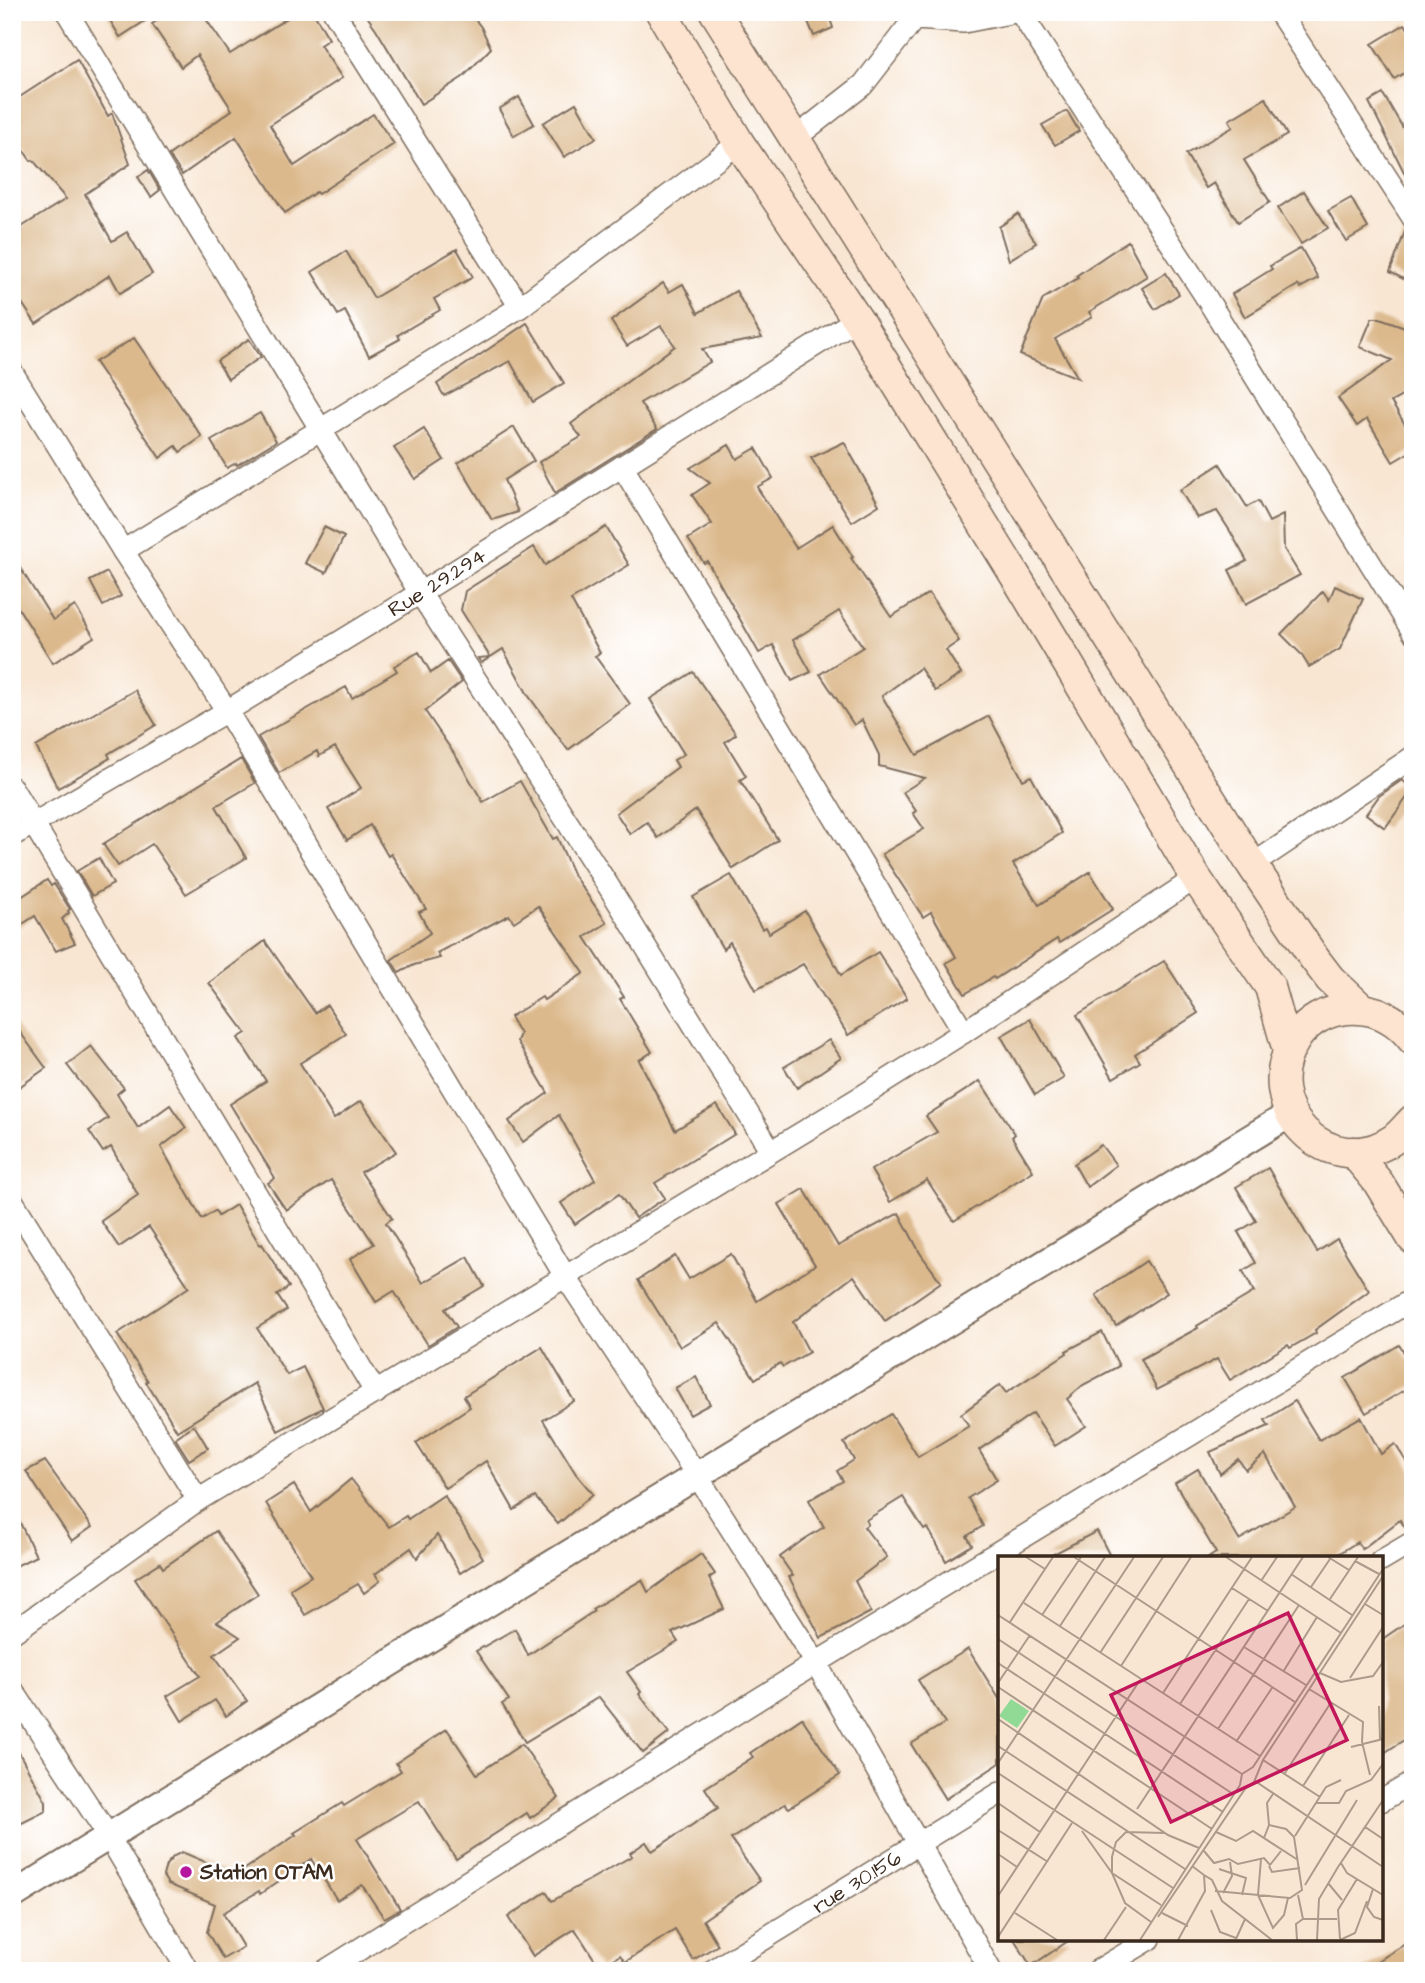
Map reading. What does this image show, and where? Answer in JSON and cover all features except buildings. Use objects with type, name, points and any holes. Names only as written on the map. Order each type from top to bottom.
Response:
[{"type":"main road","points":[[661,12],[739,143],[857,319],[1021,585],[1196,878],[1270,987],[1288,1051]]},
{"type":"main road","points":[[715,12],[1252,864],[1314,958],[1330,979],[1361,1008]]},
{"type":"main road","points":[[1410,1031],[1384,1015],[1361,1008],[1339,1009],[1318,1017],[1300,1031],[1288,1051],[1282,1071],[1282,1083],[1290,1114],[1300,1128],[1313,1140],[1329,1148],[1353,1152],[1371,1150],[1395,1139],[1413,1120]]},
{"type":"main road","points":[[1353,1152],[1378,1182],[1413,1239]]},
{"type":"street","points":[[67,12],[420,593],[609,887],[771,1151]]},
{"type":"street","points":[[334,12],[520,307]]},
{"type":"street","points":[[794,139],[863,85],[914,19],[964,22],[1015,12]]},
{"type":"street","points":[[1020,12],[1205,293],[1413,632]]},
{"type":"street","points":[[1279,12],[1413,218]]},
{"type":"street","points":[[123,551],[520,307],[739,143]]},
{"type":"street","name":"Rue 29.294","points":[[12,836],[228,710],[420,593],[857,319]]},
{"type":"street","points":[[12,372],[123,551],[228,710],[565,1276],[698,1477],[816,1663],[991,1971]]},
{"type":"street","points":[[622,466],[964,1032]]},
{"type":"street","points":[[1252,864],[1413,757]]},
{"type":"street","points":[[12,788],[376,1393]]},
{"type":"street","points":[[12,1633],[198,1500],[964,1032],[1196,878]]},
{"type":"street","points":[[12,1896],[1290,1114]]},
{"type":"street","points":[[12,1200],[198,1500]]},
{"type":"street","points":[[325,1971],[816,1663],[1413,1298]]},
{"type":"street","points":[[1383,1560],[1413,1542]]},
{"type":"street","points":[[12,1689],[110,1837],[188,1971]]},
{"type":"street","points":[[1383,1800],[1413,1782]]},
{"type":"street","name":"rue 30.156","points":[[712,1971],[998,1794]]},
{"type":"street","points":[[1097,1971],[1147,1941]]},
{"type":"place","name":"Station OTAM","points":[[186,1872]]}]
